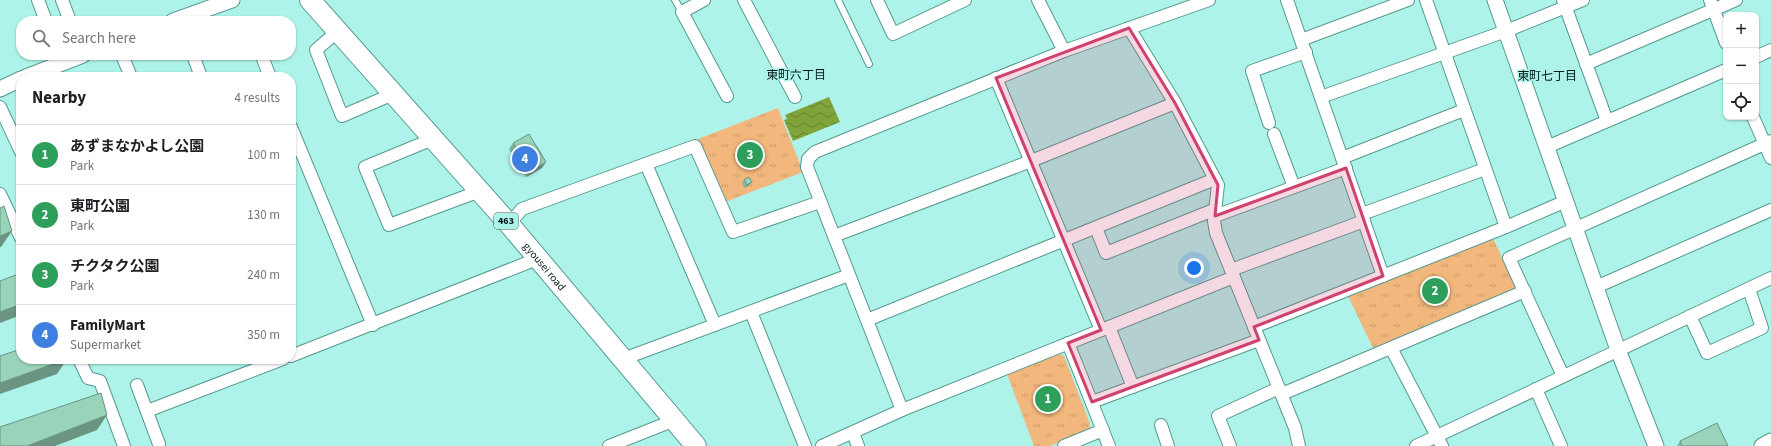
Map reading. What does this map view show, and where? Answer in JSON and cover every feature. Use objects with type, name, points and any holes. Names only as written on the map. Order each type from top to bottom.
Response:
[{"type":"highway","name":"gyousei road","points":[[310,0],[509,224],[696,446]]},
{"type":"street","points":[[38,0],[44,16]]},
{"type":"street","points":[[62,0],[68,16]]},
{"type":"street","points":[[188,16],[232,0]]},
{"type":"street","points":[[704,0],[682,12],[727,96]]},
{"type":"street","points":[[744,0],[795,97]]},
{"type":"street","points":[[877,0],[893,34],[966,0]]},
{"type":"street","points":[[1038,0],[1064,51]]},
{"type":"street","points":[[902,410],[820,202],[807,167],[808,160],[815,152],[996,78],[1064,51],[1209,0]]},
{"type":"street","points":[[1287,0],[1383,276]]},
{"type":"street","points":[[1301,40],[1408,0]]},
{"type":"street","points":[[1426,0],[1506,227]]},
{"type":"street","points":[[1495,0],[1618,350],[1656,446]]},
{"type":"street","points":[[1321,97],[1506,31],[1564,3],[1583,0]]},
{"type":"street","points":[[1586,64],[1712,5],[1736,0]]},
{"type":"street","points":[[1564,3],[1607,121]]},
{"type":"street","points":[[1712,5],[1723,35]]},
{"type":"street","points":[[1129,28],[1175,103],[1218,185],[1215,212],[1216,233],[1295,428],[1296,445]]},
{"type":"street","points":[[338,31],[316,50],[342,116],[394,94]]},
{"type":"street","points":[[1759,56],[1771,50]]},
{"type":"street","points":[[1269,123],[1252,71],[1306,52]]},
{"type":"street","points":[[36,72],[59,60]]},
{"type":"street","points":[[124,60],[129,72]]},
{"type":"street","points":[[195,60],[199,72]]},
{"type":"street","points":[[263,60],[268,72]]},
{"type":"street","points":[[1547,147],[1723,71]]},
{"type":"street","points":[[996,78],[1064,242],[1132,387]]},
{"type":"street","points":[[0,89],[16,81]]},
{"type":"street","points":[[834,236],[1031,161],[1175,103]]},
{"type":"street","points":[[0,107],[16,141]]},
{"type":"street","points":[[1096,228],[1106,253],[1215,212],[1294,187],[1344,163],[1464,110]]},
{"type":"street","points":[[1755,120],[1768,143],[1771,158]]},
{"type":"street","points":[[1274,134],[1294,187]]},
{"type":"street","points":[[296,139],[373,325]]},
{"type":"street","points":[[434,139],[365,167],[389,225],[480,191]]},
{"type":"street","points":[[1564,376],[1509,258],[1575,227],[1768,143]]},
{"type":"street","points":[[509,224],[522,209],[695,146],[733,232],[820,202]]},
{"type":"street","points":[[646,164],[715,325]]},
{"type":"street","points":[[822,446],[902,410],[1105,328],[1363,218],[1485,168]]},
{"type":"street","points":[[867,320],[1064,242],[1215,179]]},
{"type":"street","points":[[0,194],[16,228]]},
{"type":"street","points":[[1254,326],[1506,227],[1566,201]]},
{"type":"street","points":[[1596,287],[1771,210]]},
{"type":"street","points":[[296,354],[537,259]]},
{"type":"street","points":[[622,359],[849,275]]},
{"type":"street","points":[[1416,446],[1439,441],[1536,389],[1771,278]]},
{"type":"street","points":[[1690,316],[1707,354],[1762,328],[1749,289]]},
{"type":"street","points":[[1230,446],[1218,416],[1391,348],[1525,291]]},
{"type":"street","points":[[751,312],[805,446]]},
{"type":"street","points":[[1092,402],[1259,340]]},
{"type":"street","points":[[1068,343],[1109,446]]},
{"type":"street","points":[[1391,348],[1439,441]]},
{"type":"street","points":[[81,364],[88,378],[100,381],[124,446]]},
{"type":"street","points":[[147,411],[257,364]]},
{"type":"street","points":[[137,385],[159,444]]},
{"type":"street","points":[[1536,389],[1561,446]]},
{"type":"street","points":[[609,446],[675,420]]},
{"type":"street","points":[[1161,425],[1168,446]]},
{"type":"street","points":[[1064,446],[1103,430]]},
{"type":"street","points":[[852,433],[858,446]]},
{"type":"street","points":[[1762,446],[1771,441]]},
{"type":"lane","points":[[675,0],[682,12]]},
{"type":"lane","points":[[838,0],[869,64]]},
{"type":"highlighted area","points":[[1129,28],[1175,103],[1218,185],[1215,216],[1346,168],[1383,276],[1254,327],[1259,340],[1092,402],[1068,343],[1101,330],[996,78]]},
{"type":"green space","points":[[778,108],[803,172],[723,203],[698,139]]},
{"type":"green space","points":[[1493,238],[1516,288],[1514,293],[1373,348],[1347,294]]},
{"type":"green space","points":[[1057,353],[1064,356],[1090,424],[1089,431],[1050,446],[1034,446],[1007,374]]},
{"type":"water","points":[[829,97],[840,122],[793,141],[784,120],[787,119],[785,115]]},
{"type":"building","points":[[529,134],[546,162],[531,171],[513,143]]},
{"type":"building","points":[[749,177],[752,182],[747,185],[744,180]]},
{"type":"building","points":[[4,206],[12,231],[0,236],[0,208]]},
{"type":"building","points":[[16,275],[16,306],[0,312],[0,281]]},
{"type":"building","points":[[16,351],[16,364],[53,364],[0,383],[0,356]]},
{"type":"building","points":[[101,393],[107,415],[27,446],[0,446],[0,427]]},
{"type":"building","points":[[1717,423],[1728,446],[1682,446],[1680,441]]},
{"type":"place","name":"チクタク公園","points":[[750,155]]},
{"type":"place","name":"FamilyMart","points":[[525,159]]},
{"type":"place","name":"東町公園","points":[[1435,291]]},
{"type":"place","name":"あずまなかよし公園","points":[[1048,399]]},
{"type":"district","name":"東町六丁目","points":[[796,75]]},
{"type":"district","name":"東町七丁目","points":[[1547,76]]}]
